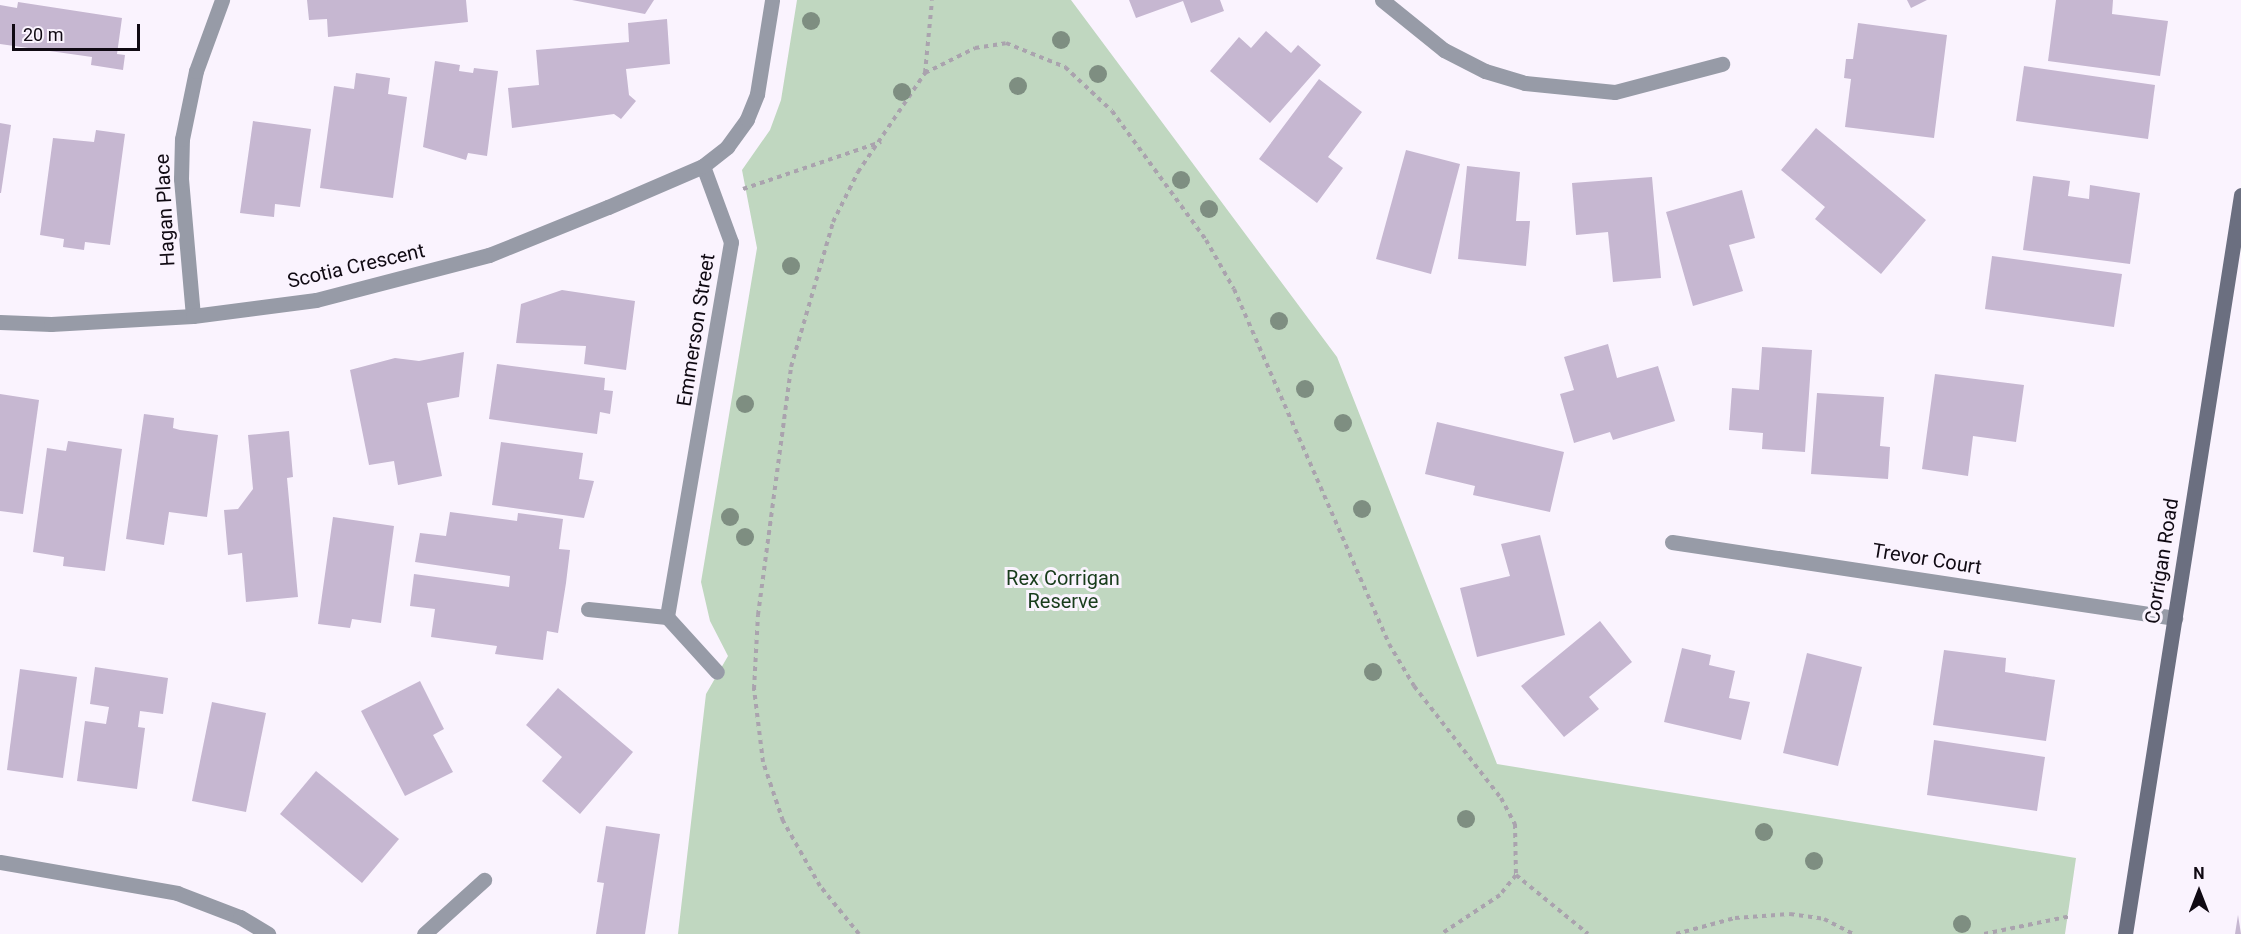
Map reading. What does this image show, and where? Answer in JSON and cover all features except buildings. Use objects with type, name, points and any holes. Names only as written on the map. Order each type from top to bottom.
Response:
[{"type":"main road","name":"Corrigan Road","points":[[2125,934],[2241,195]]},
{"type":"street","name":"Hagan Place","points":[[193,316],[182,189],[182,139],[196,71],[222,0]]},
{"type":"street","points":[[703,166],[727,147],[747,118],[757,94],[772,0]]},
{"type":"street","points":[[1382,0],[1444,50],[1485,71],[1525,83],[1616,92],[1722,64]]},
{"type":"street","name":"Scotia Crescent","points":[[0,322],[51,324],[193,316],[316,300],[489,255],[703,166]]},
{"type":"street","name":"Emmerson Street","points":[[667,617],[731,242],[703,166]]},
{"type":"street","name":"Trevor Court","points":[[1672,542],[2175,618]]},
{"type":"street","points":[[588,609],[667,617],[717,672]]},
{"type":"street","points":[[0,862],[177,893],[240,917],[268,934]]},
{"type":"street","points":[[424,934],[484,880]]},
{"type":"path","points":[[859,934],[820,886],[783,821],[763,762],[754,689],[758,615],[791,367],[833,222],[858,172],[881,142],[925,74],[932,0]]},
{"type":"path","points":[[925,74],[975,48],[1006,43],[1032,50],[1065,67],[1112,111],[1152,162],[1206,240],[1234,289],[1389,644],[1414,686],[1501,798],[1515,824],[1516,875],[1500,896],[1441,934]]},
{"type":"path","points":[[716,198],[881,142]]},
{"type":"path","points":[[1516,875],[1588,934]]},
{"type":"path","points":[[1676,934],[1735,918],[1790,914],[1824,919],[1854,934]]},
{"type":"path","points":[[1984,934],[2072,916]]},
{"type":"green space","name":"Rex Corrigan Reserve","points":[[797,0],[1071,0],[1337,357],[1497,764],[2076,858],[2065,934],[678,934],[706,694],[728,656],[710,621],[701,582],[757,248],[742,170],[770,130],[781,100]]}]
